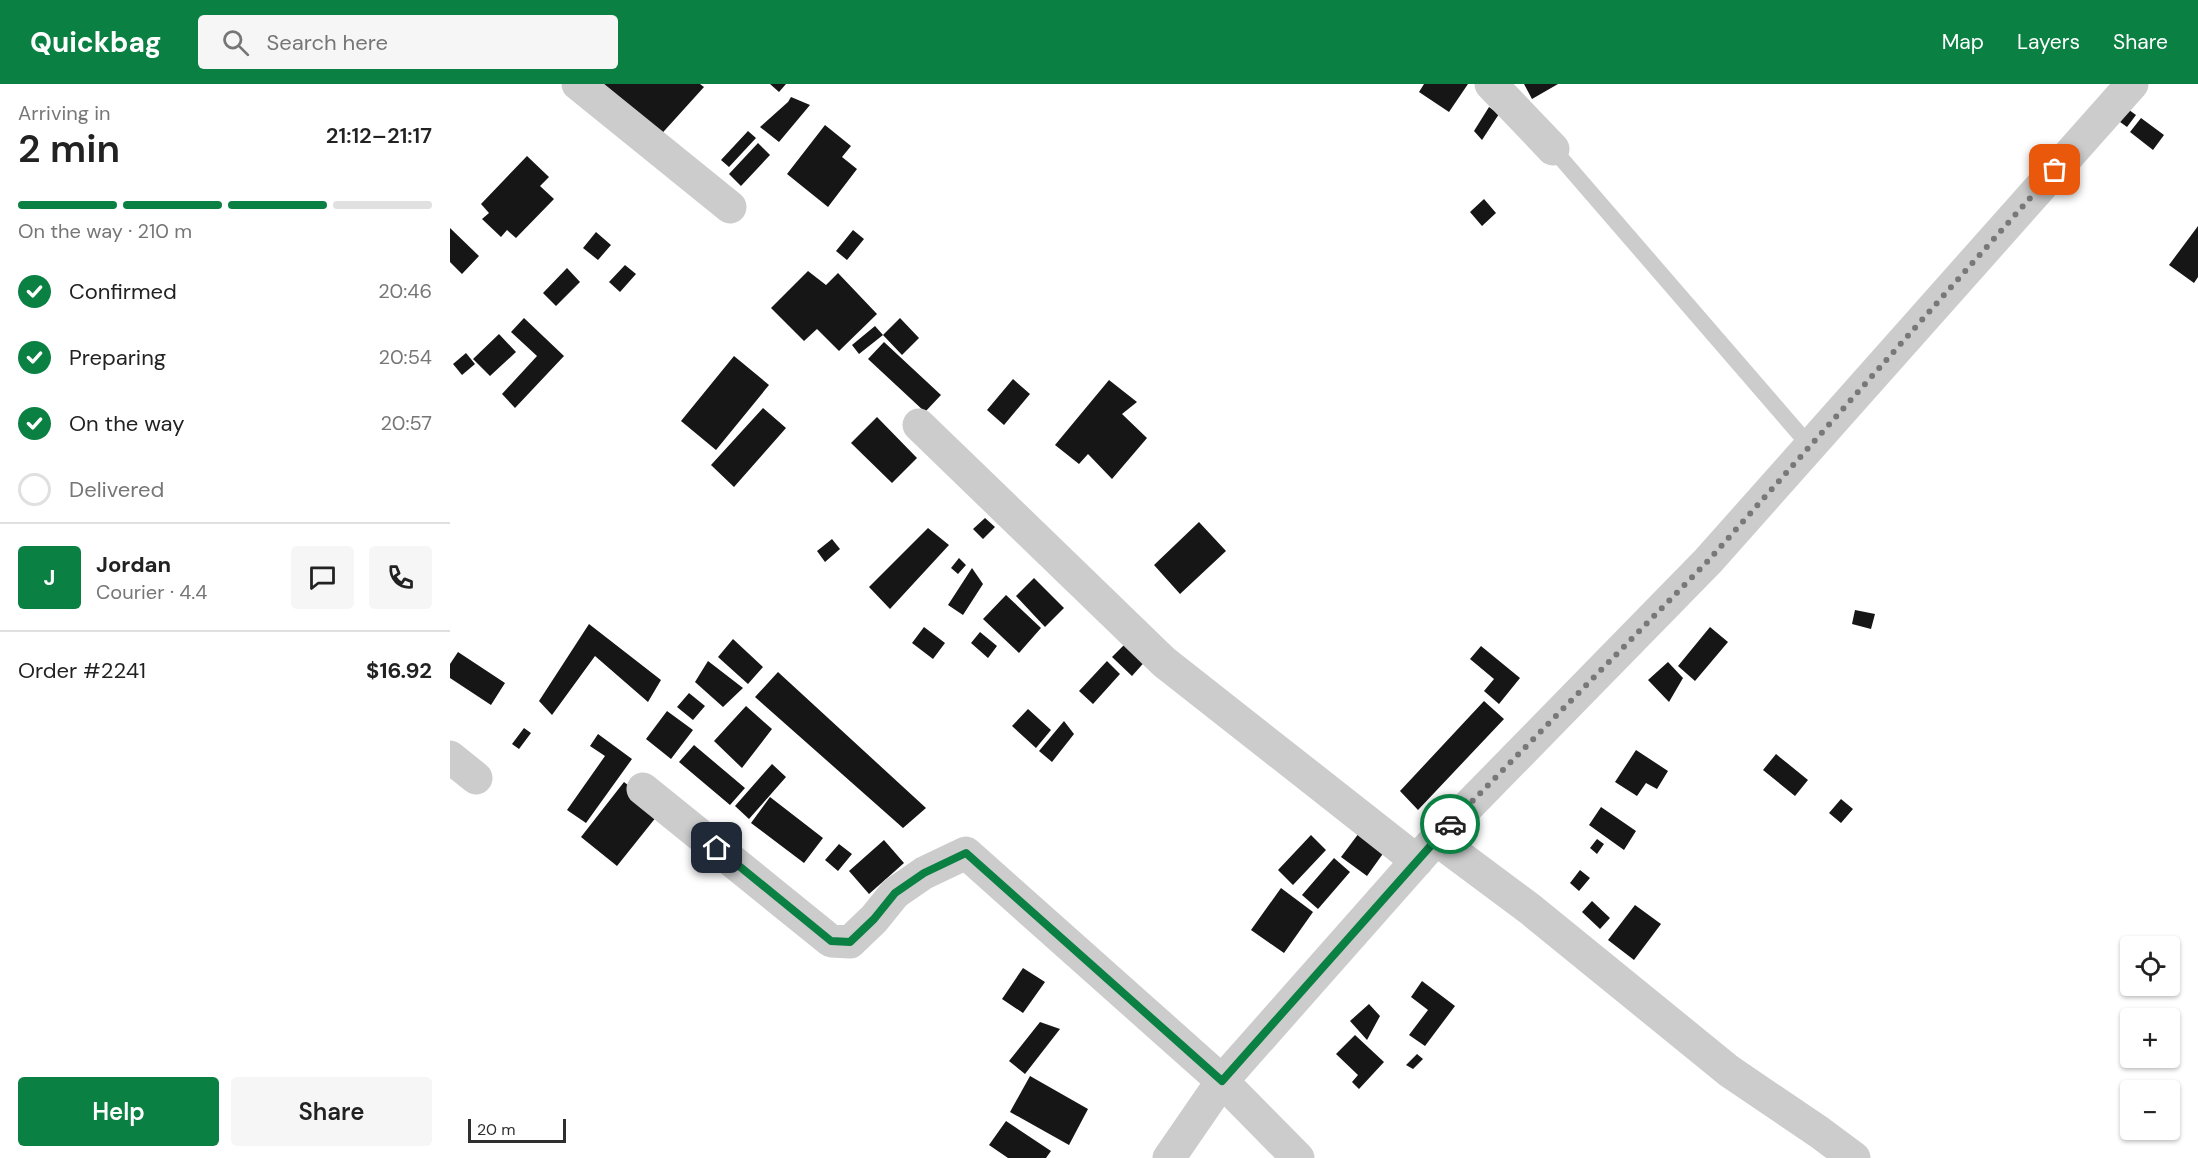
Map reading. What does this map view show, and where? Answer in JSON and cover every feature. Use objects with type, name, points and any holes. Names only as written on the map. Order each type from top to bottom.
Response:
[{"type":"street","points":[[578,84],[730,207]]},
{"type":"street","points":[[1491,84],[1553,150]]},
{"type":"street","points":[[1168,1158],[1222,1081],[1426,850],[1708,561],[2132,84]]},
{"type":"street","points":[[920,424],[1164,662],[1426,850],[1530,909],[1729,1071],[1854,1158]]},
{"type":"street","points":[[450,757],[476,778]]},
{"type":"street","points":[[644,789],[831,941],[850,942],[874,919],[895,893],[924,873],[966,853],[1222,1081],[1298,1158]]},
{"type":"lane","points":[[1553,150],[1809,445]]},
{"type":"building","points":[[595,84],[700,84],[704,87],[656,140]]},
{"type":"building","points":[[770,84],[786,84],[779,92]]},
{"type":"building","points":[[1424,84],[1468,84],[1449,112],[1419,92]]},
{"type":"building","points":[[1524,84],[1558,84],[1532,99]]},
{"type":"building","points":[[791,97],[810,105],[779,142],[760,127]]},
{"type":"building","points":[[1489,107],[1499,114],[1482,140],[1474,131]]},
{"type":"building","points":[[2125,107],[2136,115],[2127,127],[2116,119]]},
{"type":"building","points":[[2141,118],[2164,135],[2153,150],[2130,132]]},
{"type":"building","points":[[825,125],[851,146],[842,157],[857,169],[828,207],[787,174]]},
{"type":"building","points":[[748,131],[756,138],[729,167],[721,160]]},
{"type":"building","points":[[758,143],[770,155],[741,186],[729,174]]},
{"type":"building","points":[[527,156],[549,177],[540,186],[554,199],[516,238],[507,230],[501,237],[482,219],[489,213],[481,204]]},
{"type":"building","points":[[1484,199],[1496,213],[1482,226],[1470,212]]},
{"type":"building","points":[[2198,226],[2198,277],[2194,283],[2169,265]]},
{"type":"building","points":[[450,228],[479,256],[462,274],[450,262]]},
{"type":"building","points":[[853,230],[864,239],[847,260],[836,251]]},
{"type":"building","points":[[596,232],[611,245],[598,260],[583,248]]},
{"type":"building","points":[[625,265],[636,274],[620,292],[609,282]]},
{"type":"building","points":[[567,268],[580,282],[556,306],[543,293]]},
{"type":"building","points":[[808,271],[826,285],[838,273],[877,314],[839,351],[817,329],[804,341],[771,308]]},
{"type":"building","points":[[524,318],[564,356],[515,408],[502,394],[537,356],[511,332]]},
{"type":"building","points":[[900,318],[919,338],[902,355],[883,335]]},
{"type":"building","points":[[875,326],[883,335],[859,354],[852,345]]},
{"type":"building","points":[[499,334],[516,352],[490,376],[473,359]]},
{"type":"building","points":[[884,342],[941,395],[925,412],[868,359]]},
{"type":"building","points":[[466,353],[475,364],[462,375],[453,364]]},
{"type":"building","points":[[734,356],[769,385],[716,450],[681,421]]},
{"type":"building","points":[[1013,379],[1030,394],[1004,425],[987,410]]},
{"type":"building","points":[[1109,380],[1137,402],[1122,414],[1147,438],[1112,479],[1088,454],[1079,464],[1055,445]]},
{"type":"building","points":[[763,408],[786,428],[734,487],[711,465]]},
{"type":"building","points":[[877,417],[917,458],[892,483],[851,443]]},
{"type":"building","points":[[985,518],[995,527],[983,539],[973,529]]},
{"type":"building","points":[[1199,522],[1226,551],[1180,594],[1154,565]]},
{"type":"building","points":[[928,528],[949,545],[890,609],[869,587]]},
{"type":"building","points":[[832,539],[840,549],[825,562],[817,551]]},
{"type":"building","points":[[959,558],[966,565],[958,574],[951,568]]},
{"type":"building","points":[[972,568],[983,584],[963,615],[948,605]]},
{"type":"building","points":[[1034,578],[1064,608],[1045,627],[1016,596]]},
{"type":"building","points":[[1006,595],[1041,628],[1019,653],[983,619]]},
{"type":"building","points":[[1855,610],[1875,614],[1871,629],[1852,624]]},
{"type":"building","points":[[589,624],[661,680],[648,702],[595,656],[552,715],[539,701]]},
{"type":"building","points":[[924,627],[945,643],[933,659],[912,643]]},
{"type":"building","points":[[1710,627],[1728,642],[1695,681],[1678,666]]},
{"type":"building","points":[[980,632],[997,646],[988,658],[971,643]]},
{"type":"building","points":[[733,639],[763,667],[748,684],[718,657]]},
{"type":"building","points":[[1130,639],[1149,657],[1132,676],[1112,657]]},
{"type":"building","points":[[1481,646],[1520,678],[1499,704],[1484,691],[1494,679],[1470,659]]},
{"type":"building","points":[[458,652],[505,683],[491,705],[450,678],[450,664]]},
{"type":"building","points":[[708,661],[743,688],[723,707],[695,682]]},
{"type":"building","points":[[1107,661],[1120,674],[1093,704],[1079,691]]},
{"type":"building","points":[[1668,662],[1683,678],[1669,702],[1648,680]]},
{"type":"building","points":[[778,672],[926,808],[903,828],[755,697]]},
{"type":"building","points":[[689,693],[705,706],[693,720],[677,707]]},
{"type":"building","points":[[1484,701],[1504,719],[1418,810],[1400,791]]},
{"type":"building","points":[[746,706],[772,729],[742,768],[714,741]]},
{"type":"building","points":[[1028,709],[1051,730],[1036,748],[1012,726]]},
{"type":"building","points":[[667,711],[693,730],[671,759],[646,739]]},
{"type":"building","points":[[1064,721],[1074,734],[1052,762],[1039,751]]},
{"type":"building","points":[[524,728],[531,733],[519,749],[512,744]]},
{"type":"building","points":[[598,734],[632,759],[586,823],[567,810],[605,756],[590,746]]},
{"type":"building","points":[[694,745],[745,788],[730,805],[679,762]]},
{"type":"building","points":[[1636,750],[1668,771],[1657,789],[1646,783],[1637,796],[1615,782]]},
{"type":"building","points":[[1776,754],[1808,780],[1795,796],[1763,770]]},
{"type":"building","points":[[772,764],[786,777],[749,819],[735,806]]},
{"type":"building","points":[[624,782],[661,811],[617,866],[581,837]]},
{"type":"building","points":[[770,797],[823,838],[804,863],[751,823]]},
{"type":"building","points":[[1841,799],[1853,809],[1841,823],[1829,813]]},
{"type":"building","points":[[1601,807],[1636,831],[1624,850],[1589,825]]},
{"type":"building","points":[[1362,829],[1387,848],[1367,876],[1341,857]]},
{"type":"building","points":[[1311,835],[1326,850],[1293,885],[1278,870]]},
{"type":"building","points":[[1597,839],[1604,844],[1597,854],[1590,848]]},
{"type":"building","points":[[884,840],[904,863],[869,894],[849,871]]},
{"type":"building","points":[[839,844],[852,854],[838,871],[825,860]]},
{"type":"building","points":[[1334,858],[1350,872],[1318,909],[1302,895]]},
{"type":"building","points":[[1580,870],[1590,878],[1579,891],[1570,883]]},
{"type":"building","points":[[1281,888],[1313,912],[1284,953],[1251,930]]},
{"type":"building","points":[[1592,901],[1610,918],[1600,929],[1582,912]]},
{"type":"building","points":[[1635,905],[1661,924],[1634,960],[1608,940]]},
{"type":"building","points":[[1023,968],[1045,982],[1023,1013],[1002,999]]},
{"type":"building","points":[[1422,981],[1455,1006],[1425,1046],[1409,1035],[1428,1010],[1411,997]]},
{"type":"building","points":[[1369,1004],[1380,1016],[1367,1040],[1350,1021]]},
{"type":"building","points":[[1040,1022],[1060,1029],[1025,1074],[1009,1061]]},
{"type":"building","points":[[1355,1035],[1384,1062],[1359,1089],[1352,1082],[1358,1075],[1336,1054]]},
{"type":"building","points":[[1417,1054],[1423,1059],[1413,1069],[1406,1065]]},
{"type":"building","points":[[1030,1076],[1088,1109],[1069,1145],[1010,1112]]},
{"type":"building","points":[[1006,1121],[1051,1151],[1046,1158],[1008,1158],[989,1145]]},
{"type":"way so far","points":[[1450,824],[1708,561],[2055,170]]},
{"type":"route","points":[[717,848],[831,941],[841,942],[850,942],[874,919],[895,893],[909,883],[924,873],[966,853],[1222,1081],[1450,824]]}]
